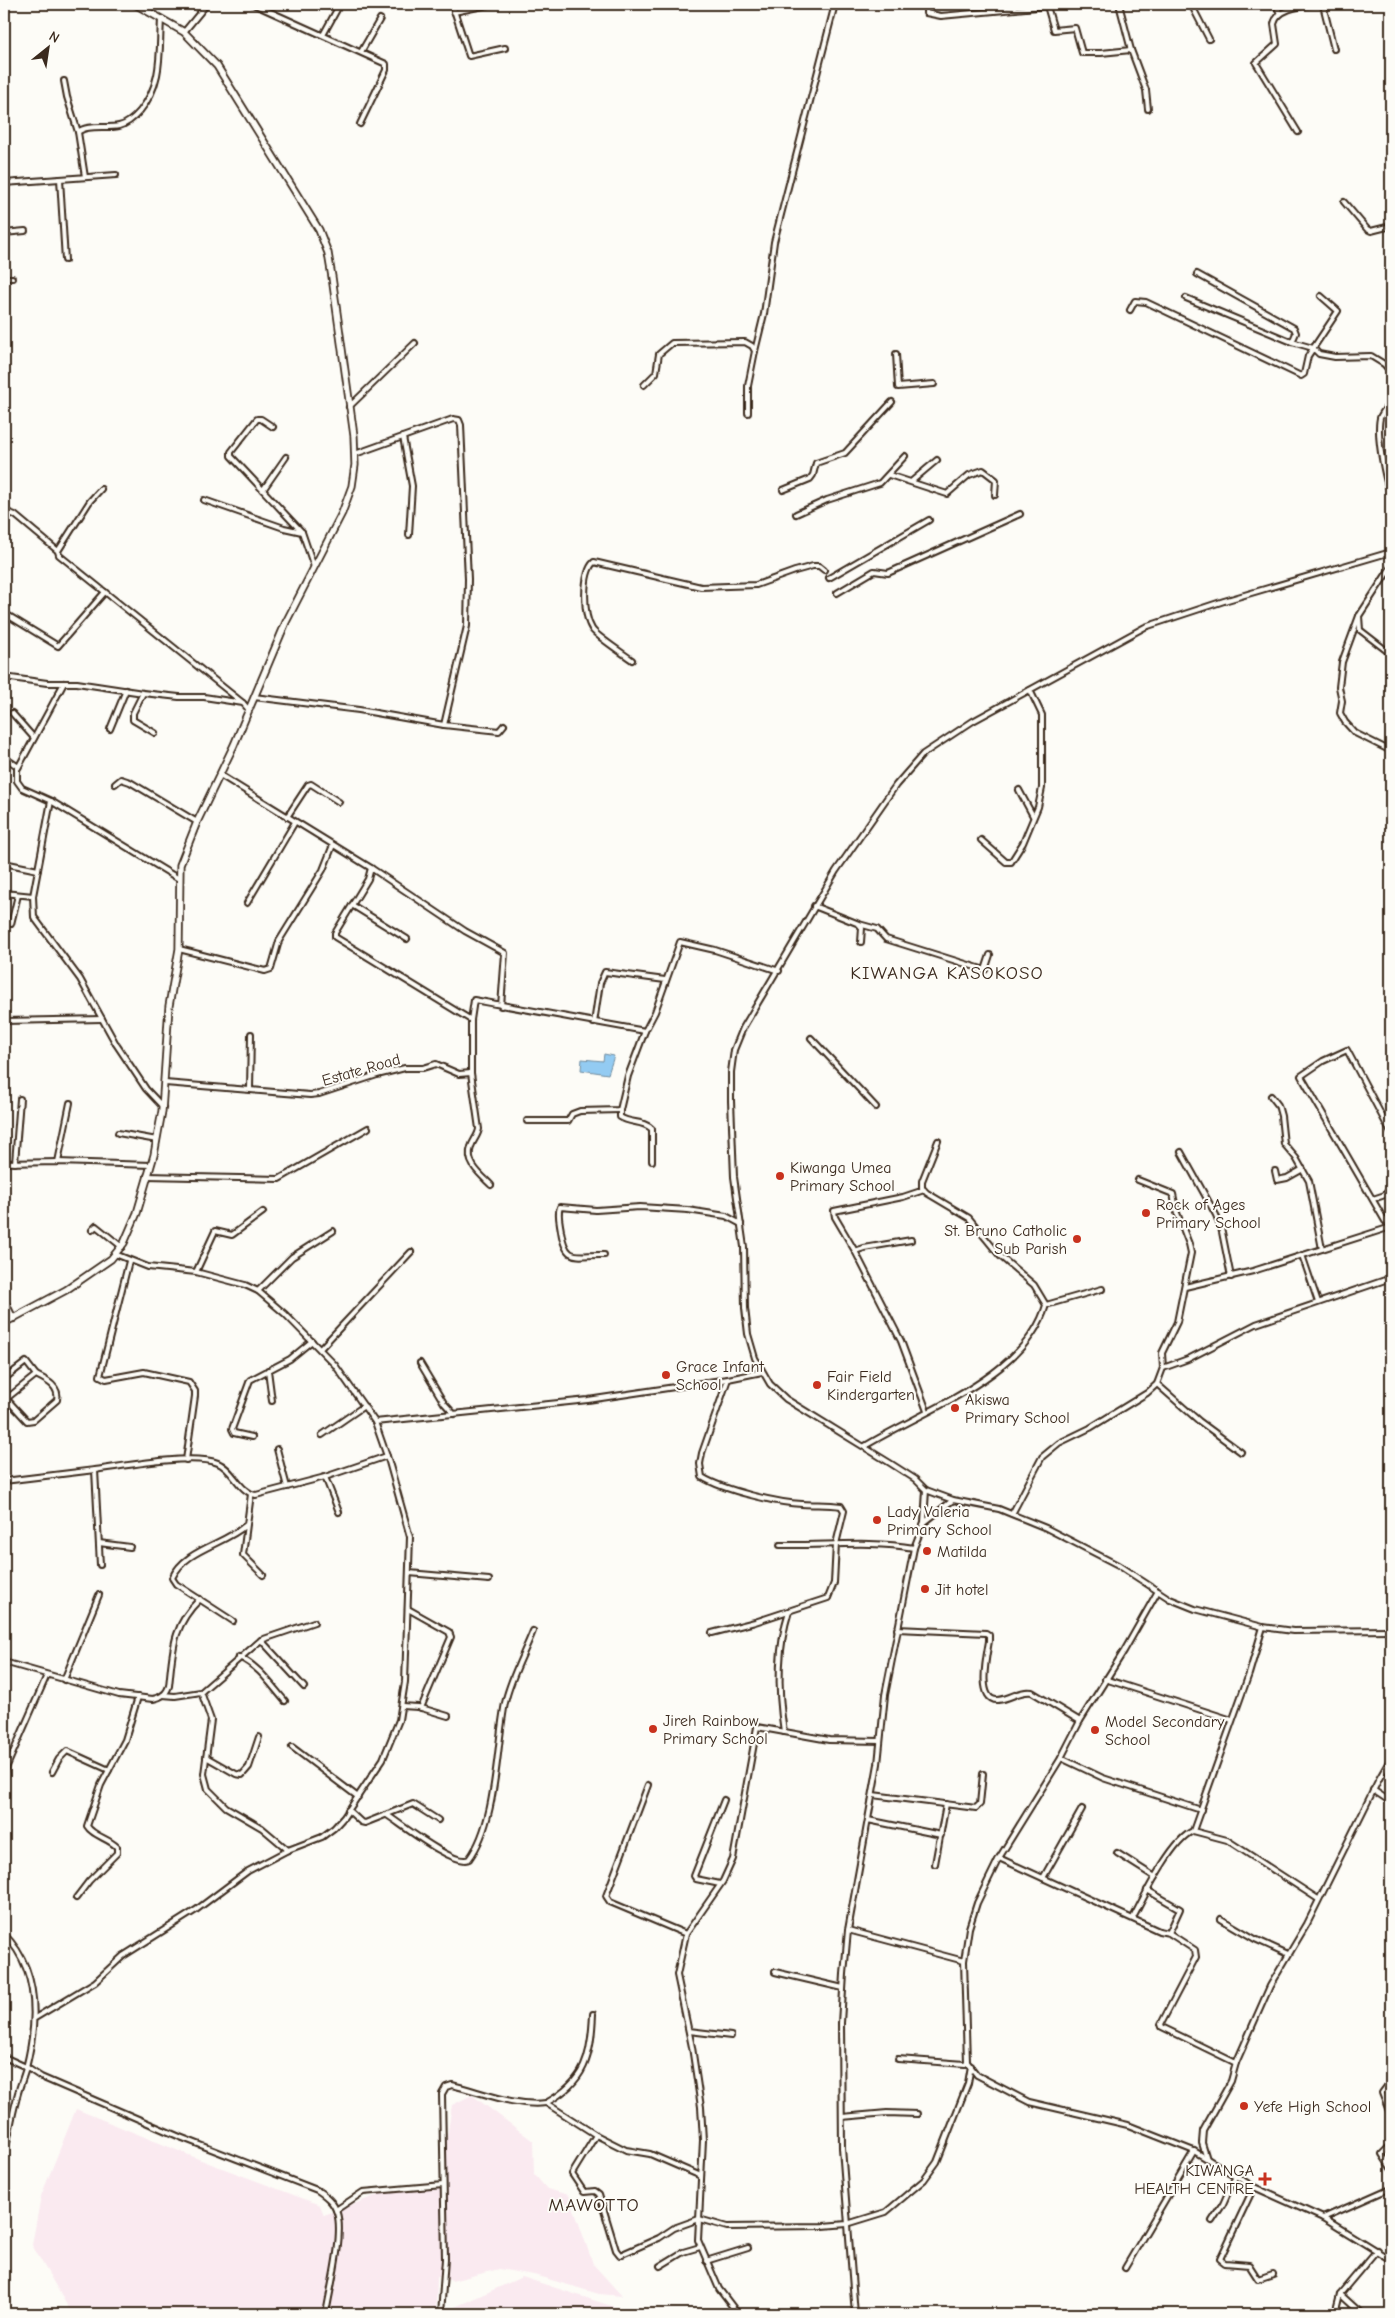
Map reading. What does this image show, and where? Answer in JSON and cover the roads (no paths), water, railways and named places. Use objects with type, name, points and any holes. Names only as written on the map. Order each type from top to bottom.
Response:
[{"type":"street","points":[[4,1324],[74,1285],[115,1254],[122,1247],[137,1213],[151,1165],[163,1106],[169,1006],[179,949],[180,865],[197,822],[249,710],[286,622],[348,498],[354,476],[355,454],[331,271],[322,235],[289,178],[217,66],[184,32],[135,4]]},
{"type":"street","points":[[184,32],[207,4]]},
{"type":"street","points":[[252,4],[385,63],[387,68],[360,124]]},
{"type":"street","points":[[323,35],[340,4]]},
{"type":"street","points":[[452,4],[469,56],[505,48]]},
{"type":"street","points":[[454,12],[493,4]]},
{"type":"street","points":[[748,413],[748,386],[764,314],[774,242],[835,4]]},
{"type":"street","points":[[926,4],[926,14],[941,16],[1047,6],[1049,7],[1054,30],[1075,28],[1082,52],[1101,53],[1131,50]]},
{"type":"street","points":[[1119,4],[1131,50],[1146,90],[1148,109]]},
{"type":"street","points":[[1191,4],[1209,39]]},
{"type":"street","points":[[1276,4],[1280,14]]},
{"type":"street","points":[[1298,132],[1256,63],[1278,44],[1274,24],[1280,14],[1294,8],[1313,4]]},
{"type":"street","points":[[1320,4],[1323,5],[1329,24],[1334,49]]},
{"type":"street","points":[[78,132],[87,128],[108,128],[129,123],[145,105],[154,91],[158,76],[161,18]]},
{"type":"street","points":[[361,52],[380,19]]},
{"type":"street","points":[[64,81],[66,97],[78,132],[84,177]]},
{"type":"street","points":[[4,183],[116,175]]},
{"type":"street","points":[[60,179],[65,260]]},
{"type":"street","points":[[1344,202],[1366,229],[1371,231],[1391,226]]},
{"type":"street","points":[[4,233],[25,231]]},
{"type":"street","points":[[1197,274],[1294,328],[1296,331],[1292,342]]},
{"type":"street","points":[[4,278],[12,278]]},
{"type":"street","points":[[1130,310],[1135,301],[1146,302],[1301,376],[1304,374],[1312,348],[1338,311],[1320,296]]},
{"type":"street","points":[[1186,298],[1292,342],[1312,348],[1319,354],[1329,356],[1371,356],[1384,364],[1391,372]]},
{"type":"street","points":[[644,385],[656,372],[659,354],[672,343],[736,341],[752,346],[755,352]]},
{"type":"street","points":[[349,407],[415,343]]},
{"type":"street","points":[[896,354],[898,387],[934,384]]},
{"type":"street","points":[[783,490],[810,479],[816,463],[845,454],[892,402]]},
{"type":"street","points":[[1391,402],[1382,414],[1380,423],[1383,468],[1391,496]]},
{"type":"street","points":[[273,427],[258,418],[231,452],[233,458],[302,532],[314,567]]},
{"type":"street","points":[[355,454],[453,419],[459,420],[461,425],[468,579],[467,626],[444,725]]},
{"type":"street","points":[[402,437],[412,486],[410,535]]},
{"type":"street","points":[[796,514],[827,500],[876,486],[889,475],[905,456]]},
{"type":"street","points":[[263,490],[286,457]]},
{"type":"street","points":[[912,481],[937,460]]},
{"type":"street","points":[[889,475],[947,494],[969,475],[983,470],[996,480],[995,495]]},
{"type":"street","points":[[58,551],[90,502],[101,489]]},
{"type":"street","points":[[204,500],[284,528],[302,532]]},
{"type":"street","points":[[4,511],[15,514],[58,551],[62,558],[243,703],[249,710]]},
{"type":"street","points":[[837,593],[874,571],[888,574],[1020,514]]},
{"type":"street","points":[[829,578],[929,520]]},
{"type":"street","points":[[1391,552],[1224,601],[1145,627],[1096,652],[954,732],[923,754],[887,797],[814,906],[778,971],[743,1028],[734,1050],[730,1072],[734,1177],[744,1247],[745,1308],[748,1334],[755,1358],[762,1372],[770,1384],[786,1399],[865,1446],[915,1479],[926,1490],[953,1500],[984,1505],[1012,1514],[1095,1552],[1158,1591],[1195,1610],[1263,1627],[1293,1631],[1391,1630]]},
{"type":"street","points":[[632,660],[592,629],[586,605],[585,587],[590,565],[594,562],[701,587],[756,585],[813,566],[819,566],[824,570]]},
{"type":"street","points":[[1391,567],[1359,616],[1342,662],[1339,688],[1342,701],[1340,713],[1345,722],[1356,733],[1391,751]]},
{"type":"street","points":[[4,612],[58,646],[105,592]]},
{"type":"street","points":[[1359,616],[1360,630],[1391,654]]},
{"type":"street","points":[[4,677],[47,683],[78,682],[143,693],[179,697],[204,697],[243,703]]},
{"type":"street","points":[[64,683],[18,768],[16,777],[18,784],[51,801],[179,879]]},
{"type":"street","points":[[110,729],[126,690]]},
{"type":"street","points":[[981,840],[1006,862],[1011,862],[1020,848],[1040,802],[1042,788],[1042,715],[1030,690]]},
{"type":"street","points":[[143,693],[133,720],[155,733]]},
{"type":"street","points":[[254,697],[359,710],[444,725],[499,731],[504,725]]},
{"type":"street","points":[[12,713],[34,738]]},
{"type":"street","points":[[4,757],[16,764],[18,768]]},
{"type":"street","points":[[220,775],[371,868],[465,931],[504,953],[500,1006]]},
{"type":"street","points":[[115,784],[121,779],[130,782],[197,822]]},
{"type":"street","points":[[286,817],[308,785],[311,784],[339,802]]},
{"type":"street","points":[[1019,790],[1033,816]]},
{"type":"street","points":[[51,801],[32,896],[32,910],[36,922],[80,979],[102,1019],[146,1089],[163,1106]]},
{"type":"street","points":[[247,903],[295,822]]},
{"type":"street","points":[[179,949],[265,971],[271,969],[279,941],[323,870],[333,845]]},
{"type":"street","points":[[4,863],[38,870]]},
{"type":"street","points":[[371,868],[368,879],[335,933],[336,938],[471,1020]]},
{"type":"street","points":[[4,893],[32,896]]},
{"type":"street","points":[[11,924],[18,895]]},
{"type":"street","points":[[352,905],[407,939]]},
{"type":"street","points":[[814,906],[859,924],[878,929],[886,939],[985,970],[990,955]]},
{"type":"street","points":[[859,924],[862,928],[861,942]]},
{"type":"street","points":[[652,1161],[652,1129],[647,1124],[626,1121],[620,1117],[620,1110],[628,1076],[645,1031],[655,1012],[680,942],[715,950],[778,971]]},
{"type":"street","points":[[594,1023],[600,983],[605,972],[665,980]]},
{"type":"street","points":[[491,1185],[476,1171],[471,1162],[470,1148],[478,1135],[479,1128],[471,1073],[471,1020],[474,1000],[645,1031]]},
{"type":"street","points":[[4,1021],[102,1019]]},
{"type":"street","points":[[250,1089],[251,1034]]},
{"type":"street","points":[[811,1038],[876,1107]]},
{"type":"street","points":[[1185,1287],[1231,1277],[1391,1227],[1301,1076],[1323,1061],[1347,1050],[1391,1133]]},
{"type":"street","name":"Estate Road","points":[[164,1082],[314,1095],[405,1068],[423,1068],[436,1064],[459,1074],[471,1073]]},
{"type":"street","points":[[1271,1096],[1278,1105],[1281,1116],[1284,1144],[1292,1152],[1303,1169],[1312,1189],[1322,1248]]},
{"type":"street","points":[[15,1163],[20,1099]]},
{"type":"street","points":[[58,1162],[70,1102]]},
{"type":"street","points":[[527,1121],[568,1121],[572,1114],[580,1111],[620,1110]]},
{"type":"street","points":[[147,1176],[279,1179],[368,1128]]},
{"type":"street","points":[[118,1133],[157,1140]]},
{"type":"street","points":[[865,1446],[994,1374],[1005,1365],[1034,1329],[1043,1315],[1046,1305],[1034,1285],[1000,1256],[969,1218],[924,1190],[922,1181],[938,1141]]},
{"type":"street","points":[[1181,1152],[1216,1215],[1231,1277]]},
{"type":"street","points":[[4,1163],[58,1162],[151,1165]]},
{"type":"street","points":[[1275,1171],[1277,1180],[1287,1178],[1303,1169]]},
{"type":"street","points":[[1012,1514],[1042,1457],[1060,1443],[1119,1411],[1157,1384],[1163,1368],[1162,1353],[1177,1322],[1191,1253],[1177,1213],[1173,1194],[1138,1180]]},
{"type":"street","points":[[1373,1199],[1385,1195],[1391,1187]]},
{"type":"street","points":[[924,1190],[903,1197],[834,1211],[835,1217],[856,1251],[900,1341],[927,1411]]},
{"type":"street","points":[[604,1255],[572,1255],[566,1252],[558,1215],[560,1207],[596,1210],[640,1207],[688,1210],[726,1216],[741,1224]]},
{"type":"street","points":[[196,1272],[215,1230],[232,1235],[263,1212]]},
{"type":"street","points":[[92,1230],[96,1226],[122,1247]]},
{"type":"street","points":[[258,1291],[292,1257],[333,1231]]},
{"type":"street","points":[[856,1251],[911,1240]]},
{"type":"street","points":[[320,1349],[411,1252]]},
{"type":"street","points":[[35,2018],[95,1982],[123,1956],[196,1910],[231,1882],[288,1850],[322,1837],[334,1828],[384,1759],[402,1706],[406,1664],[410,1536],[375,1422],[335,1365],[258,1291],[245,1285],[196,1272],[160,1270],[129,1261],[115,1254]]},
{"type":"street","points":[[1302,1256],[1318,1302]]},
{"type":"street","points":[[129,1261],[100,1376],[106,1379],[144,1372],[189,1382],[195,1391],[195,1396],[186,1460]]},
{"type":"street","points":[[1163,1368],[1188,1359],[1256,1324],[1391,1278]]},
{"type":"street","points":[[1046,1305],[1102,1289]]},
{"type":"street","points":[[4,1299],[14,1318]]},
{"type":"street","points":[[252,1437],[234,1433],[232,1429],[250,1380],[290,1359],[312,1341]]},
{"type":"street","points":[[4,1379],[26,1362],[36,1375],[53,1386],[58,1396],[57,1400],[34,1420],[27,1421],[5,1398],[36,1375]]},
{"type":"street","points":[[420,1363],[444,1403],[454,1414]]},
{"type":"street","points":[[268,1370],[272,1401]]},
{"type":"street","points":[[375,1422],[572,1402],[728,1379],[762,1372]]},
{"type":"street","points":[[712,1632],[754,1622],[828,1598],[834,1583],[836,1544],[844,1511],[841,1506],[792,1503],[716,1485],[702,1477],[700,1464],[702,1453],[728,1379]]},
{"type":"street","points":[[1157,1384],[1199,1421],[1241,1452]]},
{"type":"street","points":[[322,1435],[364,1406]]},
{"type":"street","points":[[277,1449],[288,1487]]},
{"type":"street","points":[[4,1482],[95,1470],[186,1460],[204,1460],[219,1463],[233,1474],[251,1494],[260,1494],[325,1477],[387,1456]]},
{"type":"street","points":[[95,1470],[100,1566]]},
{"type":"street","points":[[325,1477],[339,1512]]},
{"type":"street","points":[[855,2314],[847,2224],[842,2117],[843,1988],[848,1930],[872,1795],[885,1696],[893,1664],[897,1630],[914,1548],[927,1508],[926,1490]]},
{"type":"street","points":[[251,1494],[243,1555],[263,1574]]},
{"type":"street","points":[[924,1522],[953,1500]]},
{"type":"street","points":[[233,1621],[172,1581],[175,1571],[187,1558],[234,1536],[246,1525]]},
{"type":"street","points":[[1391,1525],[1389,1530],[1391,1532]]},
{"type":"street","points":[[99,1543],[130,1547]]},
{"type":"street","points":[[780,1545],[874,1543],[914,1548]]},
{"type":"street","points":[[409,1573],[488,1580]]},
{"type":"street","points":[[1158,1591],[1080,1721],[1061,1758],[999,1858],[977,1903],[969,1928],[964,1961],[967,2062],[972,2066],[976,2075],[1029,2102],[1128,2125],[1194,2151],[1254,2187],[1323,2218],[1391,2260]]},
{"type":"street","points":[[64,1680],[99,1595]]},
{"type":"street","points":[[163,1695],[168,1686],[177,1631],[185,1616],[200,1599]]},
{"type":"street","points":[[408,1609],[449,1632],[451,1637],[421,1708]]},
{"type":"street","points":[[784,1732],[781,1662],[784,1627],[789,1611]]},
{"type":"street","points":[[4,1662],[120,1695],[153,1699],[163,1695],[175,1696],[201,1692],[261,1640],[314,1622]]},
{"type":"street","points":[[1133,1918],[1147,1890],[1180,1839],[1193,1831],[1250,1674],[1263,1627]]},
{"type":"street","points":[[897,1630],[986,1633],[989,1635],[989,1641],[983,1686],[991,1699],[998,1700],[1026,1691],[1032,1692],[1080,1721]]},
{"type":"street","points":[[387,1815],[454,1858],[466,1861],[471,1855],[480,1838],[493,1795],[505,1701],[533,1631]]},
{"type":"street","points":[[261,1640],[304,1687]]},
{"type":"street","points":[[240,1657],[249,1661],[285,1701]]},
{"type":"street","points":[[4,1773],[47,1675]]},
{"type":"street","points":[[1105,1680],[1232,1720]]},
{"type":"street","points":[[201,1692],[211,1720],[205,1780],[214,1796],[226,1806],[262,1828],[288,1850]]},
{"type":"street","points":[[76,1898],[118,1850],[114,1843],[92,1832],[87,1826],[99,1792],[125,1740],[138,1697]]},
{"type":"street","points":[[402,1706],[421,1708],[448,1716]]},
{"type":"street","points":[[738,2314],[718,2289],[698,2240],[703,2140],[701,2108],[689,2031],[677,1975],[686,1934],[720,1884],[733,1858],[757,1727],[829,1740],[880,1741]]},
{"type":"street","points":[[206,1757],[236,1774],[242,1775],[249,1767],[260,1737]]},
{"type":"street","points":[[292,1747],[358,1797]]},
{"type":"street","points":[[52,1772],[59,1759],[67,1751],[109,1770]]},
{"type":"street","points":[[1061,1758],[1102,1778],[1201,1810]]},
{"type":"street","points":[[1207,2159],[1202,2143],[1203,2131],[1231,2081],[1236,2063],[1270,1986],[1307,1924],[1373,1790],[1391,1758]]},
{"type":"street","points":[[872,1795],[979,1806],[983,1774]]},
{"type":"street","points":[[648,1785],[606,1896],[610,1902],[686,1934]]},
{"type":"street","points":[[1373,1790],[1391,1802]]},
{"type":"street","points":[[720,1884],[696,1879],[694,1876],[724,1800]]},
{"type":"street","points":[[348,1810],[361,1822],[365,1823],[413,1804],[438,1820]]},
{"type":"street","points":[[935,1864],[946,1804]]},
{"type":"street","points":[[1043,1878],[1082,1809]]},
{"type":"street","points":[[868,1820],[941,1835]]},
{"type":"street","points":[[1193,1831],[1227,1840],[1318,1899]]},
{"type":"street","points":[[1117,1853],[1155,1877]]},
{"type":"street","points":[[999,1858],[1133,1918],[1159,1932],[1169,1933],[1195,1950],[1196,1957],[1162,2027],[1236,2063]]},
{"type":"street","points":[[1147,1890],[1180,1909],[1169,1933]]},
{"type":"street","points":[[1221,1919],[1256,1939],[1288,1954]]},
{"type":"street","points":[[848,1930],[964,1961]]},
{"type":"street","points":[[4,1934],[20,1954],[27,1967],[34,1998],[35,2018],[26,2067],[4,2154]]},
{"type":"street","points":[[775,1972],[843,1988]]},
{"type":"street","points":[[441,2314],[444,2259],[442,2094],[446,2087],[452,2085],[534,2105],[546,2103],[561,2095],[574,2084],[586,2064],[591,2046],[593,2014]]},
{"type":"street","points":[[689,2031],[731,2036]]},
{"type":"street","points":[[4,2057],[26,2067],[41,2077],[180,2137],[317,2190],[326,2196],[336,2210],[338,2233],[326,2314]]},
{"type":"street","points":[[898,2059],[964,2064],[967,2062]]},
{"type":"street","points":[[596,2135],[572,2174],[584,2192],[595,2191],[599,2194],[618,2253],[623,2256],[659,2238],[674,2228],[699,2219],[727,2227],[847,2224],[886,2212],[904,2198],[932,2170],[941,2153],[968,2083],[972,2066]]},
{"type":"street","points":[[1391,2081],[1382,2093],[1391,2116]]},
{"type":"street","points":[[546,2103],[596,2135],[626,2150],[650,2154],[701,2176]]},
{"type":"street","points":[[842,2117],[888,2113],[917,2114]]},
{"type":"street","points":[[1391,2145],[1382,2154],[1391,2168]]},
{"type":"street","points":[[1125,2268],[1194,2151]]},
{"type":"street","points":[[1212,2221],[1226,2198],[1235,2177]]},
{"type":"street","points":[[336,2210],[364,2192],[443,2185]]},
{"type":"street","points":[[1254,2187],[1220,2259],[1226,2263],[1249,2265],[1258,2279],[1273,2274]]},
{"type":"street","points":[[1323,2218],[1391,2188]]},
{"type":"street","points":[[660,2266],[683,2252],[700,2247]]},
{"type":"street","points":[[706,2261],[748,2248]]},
{"type":"street","points":[[1335,2314],[1340,2294],[1377,2250]]},
{"type":"street","points":[[1340,2294],[1362,2314]]},
{"type":"water","points":[[604,1054],[614,1056],[608,1074],[581,1070],[582,1059],[603,1061]]},
{"type":"place","name":"Kiwanga Umea Primary School","points":[[780,1176]]},
{"type":"place","name":"Rock of Ages Primary School","points":[[1146,1213]]},
{"type":"place","name":"St. Bruno Catholic Sub Parish","points":[[1077,1239]]},
{"type":"place","name":"Grace Infant School","points":[[666,1375]]},
{"type":"place","name":"Fair Field Kindergarten","points":[[817,1385]]},
{"type":"place","name":"Akiswa Primary School","points":[[955,1408]]},
{"type":"place","name":"Lady Valeria Primary School","points":[[877,1520]]},
{"type":"place","name":"Matilda","points":[[927,1551]]},
{"type":"place","name":"Jit hotel","points":[[925,1589]]},
{"type":"place","name":"Jireh Rainbow Primary School","points":[[653,1729]]},
{"type":"place","name":"Model Secondary School","points":[[1095,1730]]},
{"type":"place","name":"Yefe High School","points":[[1244,2106]]},
{"type":"place","name":"KIWANGA HEALTH CENTRE","points":[[1265,2179]]},
{"type":"district","name":"KIWANGA KASOKOSO","points":[[947,972]]},
{"type":"district","name":"MAWOTTO","points":[[594,2204]]}]
